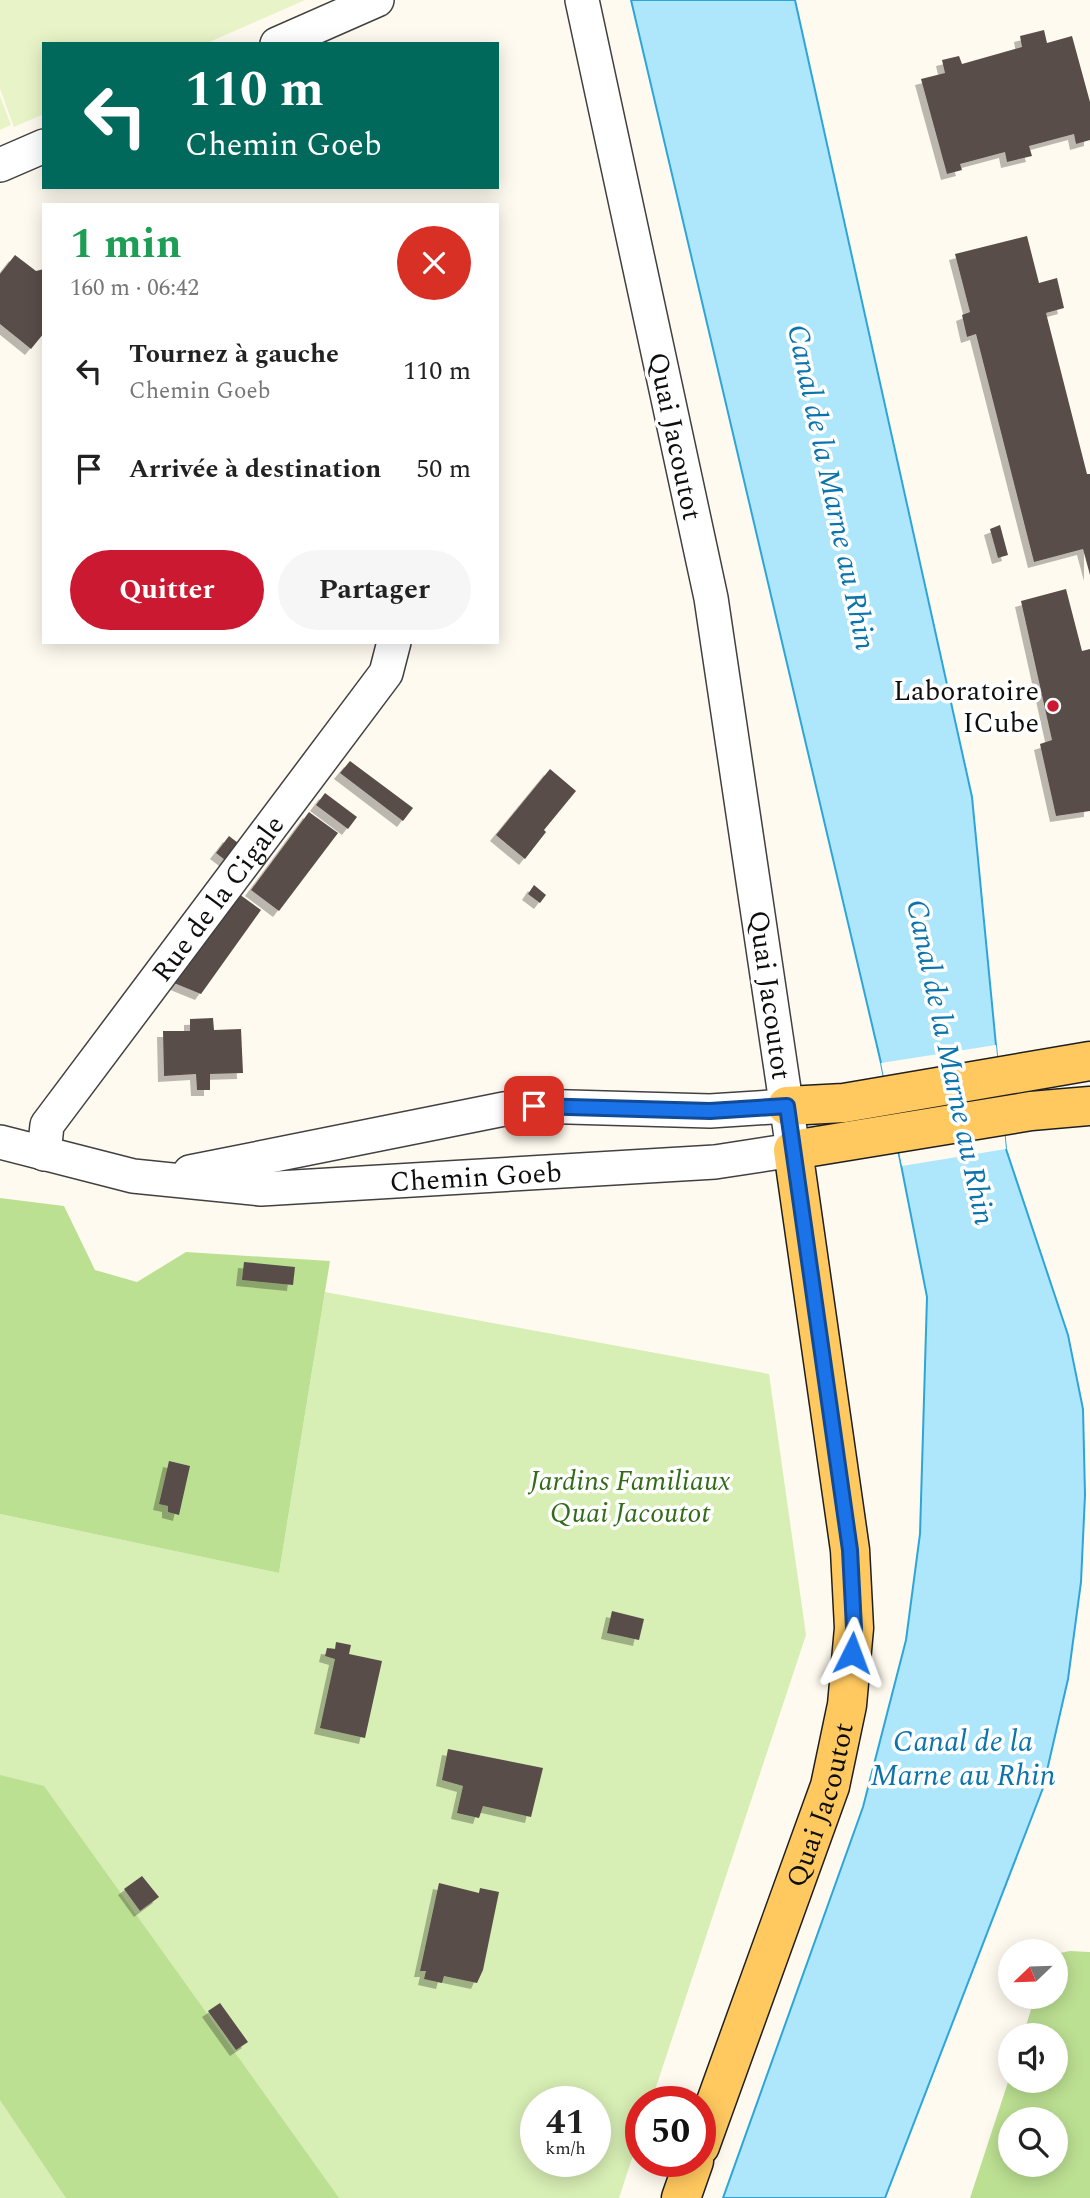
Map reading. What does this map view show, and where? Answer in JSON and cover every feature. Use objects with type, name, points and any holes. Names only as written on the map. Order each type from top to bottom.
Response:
[{"type":"main road","points":[[787,1106],[844,1103],[1090,1061]]},
{"type":"main road","points":[[793,1150],[1031,1111],[1090,1106]]},
{"type":"main road","name":"Quai Jacoutot","points":[[716,2102],[830,1786],[846,1705],[854,1628],[850,1550],[793,1150]]},
{"type":"main road","points":[[681,2198],[688,2177]]},
{"type":"street","points":[[282,42],[377,0]]},
{"type":"street","name":"Quai Jacoutot","points":[[582,0],[711,598],[793,1150]]},
{"type":"street","points":[[0,165],[42,147]]},
{"type":"street","name":"Rue de la Cigale","points":[[44,1154],[47,1125],[386,673],[393,644]]},
{"type":"street","name":"Chemin Goeb","points":[[160,1178],[504,1109],[534,1106],[710,1111],[787,1106]]},
{"type":"street","name":"Chemin Goeb","points":[[0,1142],[133,1176],[261,1189],[715,1162],[793,1150]]},
{"type":"green space","points":[[0,0],[305,0],[210,42],[42,42],[42,115],[14,127],[0,89]]},
{"type":"green space","points":[[0,96],[11,125],[0,130]]},
{"type":"green space","points":[[0,1198],[64,1206],[95,1270],[137,1282],[186,1252],[330,1261],[279,1573],[0,1514]]},
{"type":"green space","name":"Jardins Familiaux Quai Jacoutot","points":[[325,1292],[769,1374],[806,1635],[656,2086],[625,2086],[626,2177],[619,2198],[0,2198],[0,1514],[279,1573]]},
{"type":"green space","points":[[0,1775],[44,1786],[339,2198],[66,2198],[0,2100]]},
{"type":"green space","points":[[1068,1951],[1090,1952],[1090,2198],[970,2198],[998,2113],[998,2177],[1068,2177],[1068,2107],[1000,2107],[1004,2093],[1068,2093],[1068,2023],[1027,2023],[1031,2009],[1068,2009]]},
{"type":"water","name":"Canal de la Marne au Rhin","points":[[631,0],[795,0],[972,797],[1006,1149],[1068,1335],[1083,1409],[1085,1495],[1081,1582],[1068,1679],[1043,1788],[885,2198],[723,2198],[863,1807],[906,1640],[920,1534],[927,1297],[881,1063]]},
{"type":"pier","points":[[996,1045],[1006,1149],[902,1166],[881,1063]]},
{"type":"building","points":[[1044,30],[1047,43],[1072,36],[1090,102],[1090,140],[1076,144],[1074,134],[1029,146],[1032,156],[1007,162],[1005,152],[960,164],[962,170],[947,174],[921,79],[945,73],[942,60],[959,56],[962,64],[1022,47],[1020,36]]},
{"type":"building","points":[[1027,236],[1039,283],[1057,278],[1064,308],[1046,313],[1087,474],[1090,474],[1090,575],[1083,549],[1034,562],[976,334],[967,337],[962,315],[970,312],[955,254]]},
{"type":"building","points":[[15,255],[36,271],[42,270],[42,335],[31,349],[0,324],[0,274]]},
{"type":"building","points":[[1000,525],[1008,555],[998,558],[990,529]]},
{"type":"building","points":[[1066,589],[1082,651],[1090,649],[1090,811],[1056,816],[1040,744],[1052,740],[1021,601]]},
{"type":"building","points":[[350,761],[413,808],[403,821],[340,773]]},
{"type":"building","points":[[550,769],[576,791],[544,830],[546,832],[525,859],[496,835]]},
{"type":"building","points":[[325,793],[357,817],[348,829],[316,805]]},
{"type":"building","points":[[309,812],[338,833],[279,911],[251,890]]},
{"type":"building","points":[[229,836],[242,846],[229,863],[216,853]]},
{"type":"building","points":[[534,885],[546,895],[540,903],[528,894]]},
{"type":"building","points":[[239,894],[261,910],[201,994],[174,983]]},
{"type":"building","points":[[213,1018],[214,1030],[241,1029],[243,1073],[210,1074],[210,1090],[197,1090],[196,1074],[164,1076],[163,1031],[190,1031],[190,1019]]},
{"type":"building","points":[[244,1262],[295,1267],[293,1285],[242,1280]]},
{"type":"building","points":[[169,1461],[190,1466],[179,1515],[168,1512],[168,1506],[159,1504]]},
{"type":"building","points":[[612,1611],[644,1619],[639,1640],[607,1633]]},
{"type":"building","points":[[336,1642],[351,1645],[349,1654],[382,1661],[365,1738],[320,1728],[335,1659],[325,1656],[327,1648],[335,1649]]},
{"type":"building","points":[[448,1749],[543,1768],[531,1817],[483,1806],[479,1818],[457,1813],[463,1786],[442,1780]]},
{"type":"building","points":[[142,1876],[159,1897],[140,1911],[124,1889]]},
{"type":"building","points":[[439,1883],[479,1893],[480,1888],[499,1892],[483,1970],[477,1983],[444,1976],[442,1983],[424,1979],[426,1971],[420,1971]]},
{"type":"building","points":[[220,2003],[248,2042],[236,2050],[208,2011]]},
{"type":"place","name":"Laboratoire ICube","points":[[1053,706]]},
{"type":"route","points":[[534,1106],[710,1111],[787,1106],[821,1362],[850,1550],[854,1628],[852,1653]]}]
